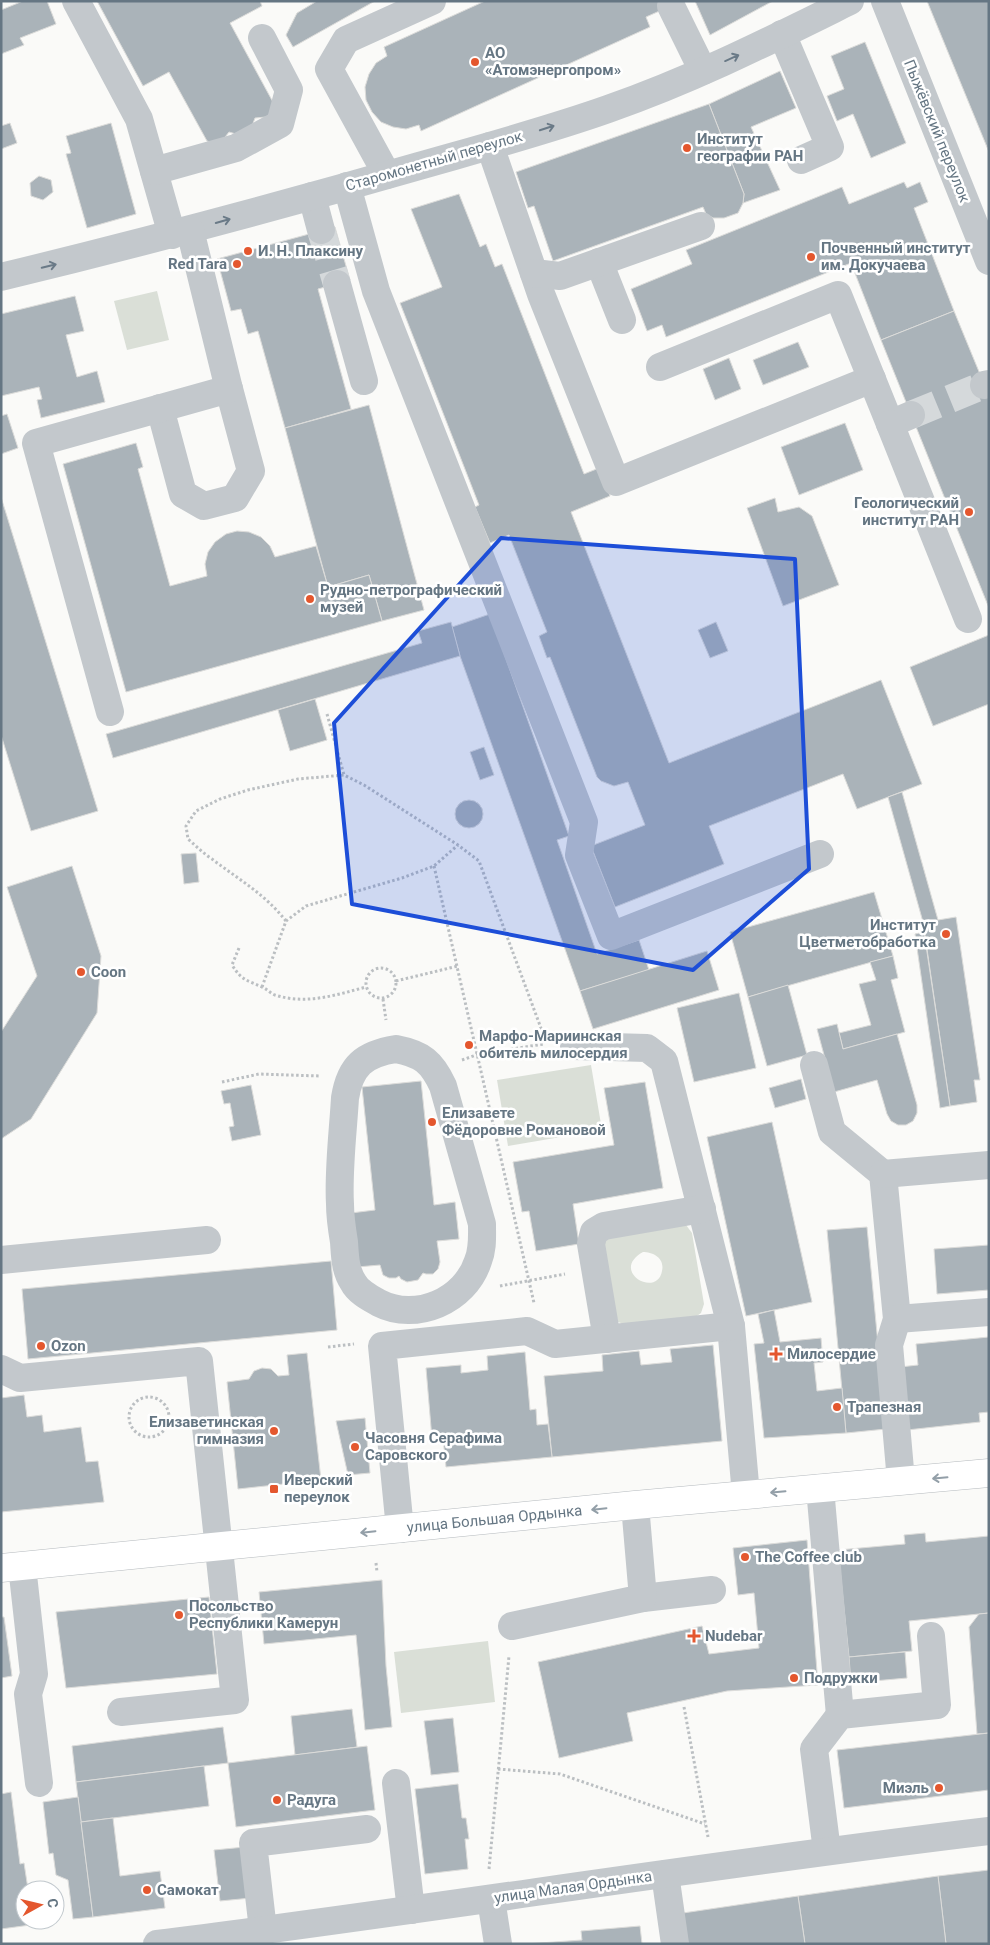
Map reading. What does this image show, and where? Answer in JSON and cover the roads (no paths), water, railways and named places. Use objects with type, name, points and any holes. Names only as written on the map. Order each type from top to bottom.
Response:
[{"type":"main road","name":"улица Большая Ордынка","points":[[12,1567],[989,1473]]},
{"type":"street","points":[[76,1],[139,119],[154,171],[181,232],[229,389],[250,471],[235,498],[204,506],[183,494],[160,408]]},
{"type":"street","points":[[387,175],[329,69],[346,40],[432,1]]},
{"type":"street","name":"Старомонетный переулок","points":[[1,278],[312,196],[490,146],[608,109],[703,71],[850,1]]},
{"type":"street","name":"Пыжёвский переулок","points":[[885,1],[989,261]]},
{"type":"street","points":[[671,6],[703,71]]},
{"type":"street","points":[[782,34],[830,147],[800,160]]},
{"type":"street","points":[[154,171],[236,148],[280,124],[290,90],[262,38]]},
{"type":"street","points":[[490,146],[534,273],[616,482],[872,379]]},
{"type":"street","points":[[347,186],[376,291],[584,822],[579,855],[611,936],[820,854]]},
{"type":"street","points":[[312,196],[322,230]]},
{"type":"street","points":[[534,273],[560,276],[701,226]]},
{"type":"street","points":[[599,262],[622,320]]},
{"type":"street","points":[[336,284],[364,381]]},
{"type":"street","points":[[660,367],[838,295],[872,379],[900,419],[968,619]]},
{"type":"street","points":[[110,712],[36,442],[229,389]]},
{"type":"street","points":[[574,1046],[646,1048],[664,1061],[731,1326],[746,1495]]},
{"type":"street","points":[[396,1049],[412,1052],[426,1060],[436,1071],[443,1086],[482,1224],[483,1243],[478,1262],[470,1279],[457,1293],[441,1303],[423,1309],[403,1310],[385,1306],[368,1297],[354,1284],[346,1269],[340,1204],[345,1098],[350,1078],[355,1069],[366,1058],[381,1051],[396,1049]]},
{"type":"street","points":[[814,1065],[832,1132],[883,1174],[989,1165]]},
{"type":"street","points":[[883,1174],[897,1319],[889,1345],[901,1481]]},
{"type":"street","points":[[607,1339],[591,1244],[594,1232],[604,1226],[702,1209]]},
{"type":"street","points":[[1,1260],[207,1240]]},
{"type":"street","points":[[385,1306],[382,1346],[400,1529]]},
{"type":"street","points":[[423,1309],[426,1341]]},
{"type":"street","points":[[897,1319],[989,1312]]},
{"type":"street","points":[[382,1346],[527,1331],[555,1344],[731,1326]]},
{"type":"street","points":[[1,1369],[20,1378],[199,1361],[235,1700],[121,1712]]},
{"type":"street","points":[[820,1488],[840,1715],[814,1750],[826,1851]]},
{"type":"street","points":[[635,1506],[643,1598]]},
{"type":"street","points":[[12,1567],[34,1674],[28,1694],[39,1783]]},
{"type":"street","points":[[512,1626],[643,1598],[712,1590]]},
{"type":"street","points":[[840,1715],[937,1705],[931,1636]]},
{"type":"street","points":[[396,1783],[411,1910]]},
{"type":"street","points":[[263,1930],[253,1843],[367,1829]]},
{"type":"street","name":"улица Малая Ордынка","points":[[157,1944],[263,1930],[314,1934],[411,1910],[490,1886],[665,1874],[826,1851],[989,1831]]},
{"type":"street","points":[[665,1874],[675,1944]]},
{"type":"street","points":[[490,1886],[498,1944]]},
{"type":"tunnel","points":[[321,230],[337,284]]},
{"type":"tunnel","points":[[911,415],[984,385]]},
{"type":"place","name":"АО «Атомэнергопром»","points":[[475,62]]},
{"type":"place","name":"Институт географии РАН","points":[[687,148]]},
{"type":"place","name":"И. Н. Плаксину","points":[[248,251]]},
{"type":"place","name":"Почвенный институт им. Докучаева","points":[[811,257]]},
{"type":"place","name":"Red Tara","points":[[237,264]]},
{"type":"place","name":"Геологический институт РАН","points":[[969,512]]},
{"type":"place","name":"Рудно-петрографический музей","points":[[310,599]]},
{"type":"place","name":"Институт Цветметобработка","points":[[946,934]]},
{"type":"place","name":"Coon","points":[[81,972]]},
{"type":"place","name":"Марфо-Мариинская обитель милосердия","points":[[469,1045]]},
{"type":"place","name":"Елизавете Фёдоровне Романовой","points":[[432,1122]]},
{"type":"place","name":"Ozon","points":[[41,1346]]},
{"type":"place","name":"Милосердие","points":[[776,1354]]},
{"type":"place","name":"Трапезная","points":[[837,1407]]},
{"type":"place","name":"Елизаветинская гимназия","points":[[274,1431]]},
{"type":"place","name":"Часовня Серафима Саровского","points":[[355,1447]]},
{"type":"place","name":"Иверский переулок","points":[[274,1489]]},
{"type":"place","name":"The Coffee club","points":[[745,1557]]},
{"type":"place","name":"Посольство Республики Камерун","points":[[179,1615]]},
{"type":"place","name":"Nudebar","points":[[694,1636]]},
{"type":"place","name":"Подружки","points":[[794,1678]]},
{"type":"place","name":"Миэль","points":[[939,1788]]},
{"type":"place","name":"Радуга","points":[[277,1800]]},
{"type":"place","name":"Самокат","points":[[147,1890]]}]
